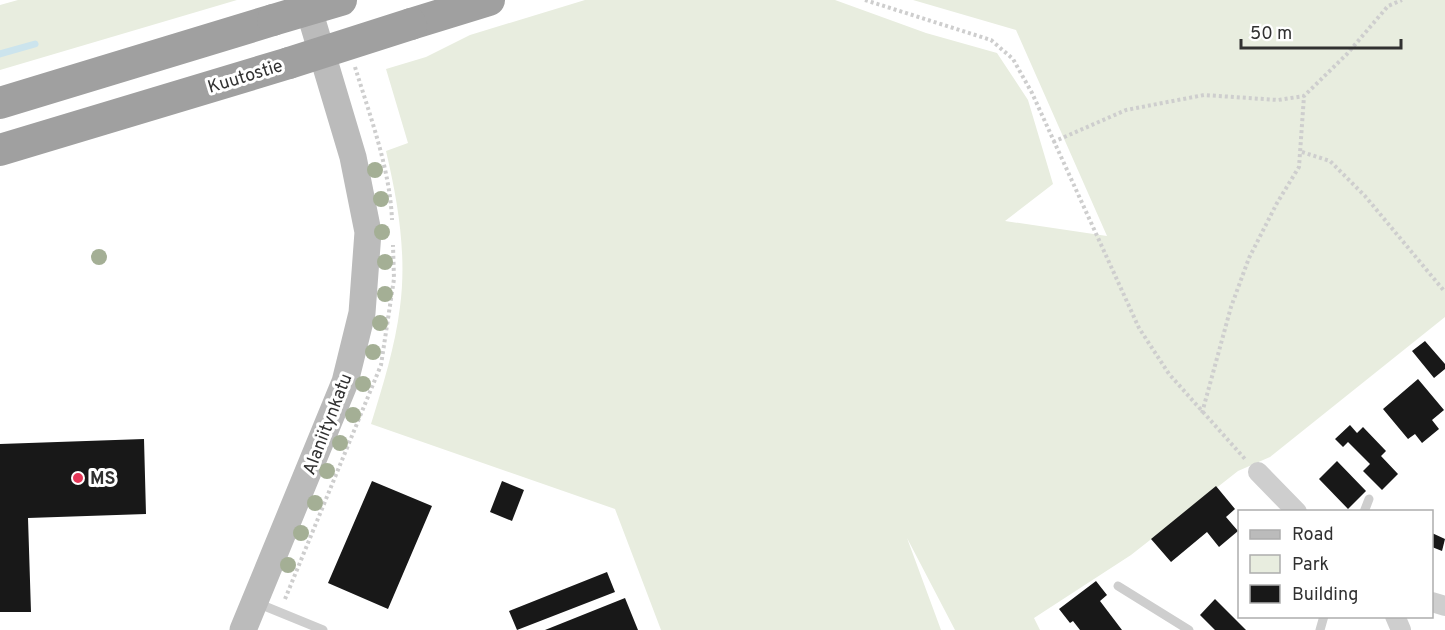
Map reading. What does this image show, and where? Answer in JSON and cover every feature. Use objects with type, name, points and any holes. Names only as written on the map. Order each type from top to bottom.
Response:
[{"type":"highway","points":[[0,103],[341,0]]},
{"type":"highway","name":"Kuutostie","points":[[0,150],[489,0]]},
{"type":"highway","points":[[445,13],[496,0]]},
{"type":"main road","name":"Alaniitynkatu","points":[[243,630],[345,382],[362,313],[368,231],[353,157],[306,0]]},
{"type":"street","points":[[1258,472],[1295,510]]},
{"type":"lane","points":[[1365,510],[1370,499]]},
{"type":"lane","points":[[1118,586],[1189,630]]},
{"type":"lane","points":[[254,603],[323,630]]},
{"type":"path","points":[[865,0],[991,40],[1013,59],[1032,93],[1139,328],[1169,374],[1202,414],[1258,472]]},
{"type":"path","points":[[1053,142],[1126,110],[1204,95],[1278,100],[1304,96],[1347,54],[1388,6],[1402,0]]},
{"type":"path","points":[[1202,414],[1231,307],[1249,258],[1277,203],[1299,167],[1302,152],[1304,96]]},
{"type":"path","points":[[1302,152],[1330,161],[1365,196],[1445,292]]},
{"type":"green space","points":[[18,0],[237,0],[0,70],[0,5]]},
{"type":"green space","points":[[585,0],[835,0],[926,33],[997,53],[1028,100],[1053,184],[1005,221],[1107,236],[1016,30],[913,0],[1445,0],[1445,317],[1270,457],[1238,471],[1131,555],[1034,618],[1040,630],[955,630],[907,538],[941,630],[661,630],[615,509],[371,424],[392,351],[402,287],[400,229],[386,151],[408,143],[386,69],[426,57],[470,35]]},
{"type":"building","points":[[1425,341],[1445,364],[1445,369],[1434,378],[1412,351]]},
{"type":"building","points":[[1418,379],[1444,410],[1432,420],[1439,429],[1422,443],[1415,434],[1408,439],[1383,409]]},
{"type":"building","points":[[1350,425],[1357,433],[1363,427],[1386,451],[1381,456],[1398,474],[1382,490],[1363,471],[1370,464],[1348,442],[1343,447],[1335,439]]},
{"type":"building","points":[[144,439],[146,514],[28,518],[31,612],[0,612],[0,444]]},
{"type":"building","points":[[1337,461],[1366,491],[1348,509],[1319,479]]},
{"type":"building","points":[[372,481],[432,506],[388,609],[328,583]]},
{"type":"building","points":[[502,481],[524,490],[512,521],[490,512]]},
{"type":"building","points":[[1216,486],[1235,509],[1226,517],[1238,531],[1219,547],[1207,532],[1171,562],[1151,539]]},
{"type":"building","points":[[1433,533],[1445,539],[1442,551],[1433,547]]},
{"type":"building","points":[[607,572],[615,592],[517,630],[509,611]]},
{"type":"building","points":[[1096,581],[1107,595],[1100,601],[1122,630],[1080,630],[1073,621],[1070,623],[1059,609]]},
{"type":"building","points":[[625,598],[638,630],[545,630]]},
{"type":"building","points":[[1215,599],[1246,630],[1215,630],[1200,615]]},
{"type":"waterway","points":[[0,54],[35,44]]},
{"type":"place","name":"MS","points":[[78,478]]}]
